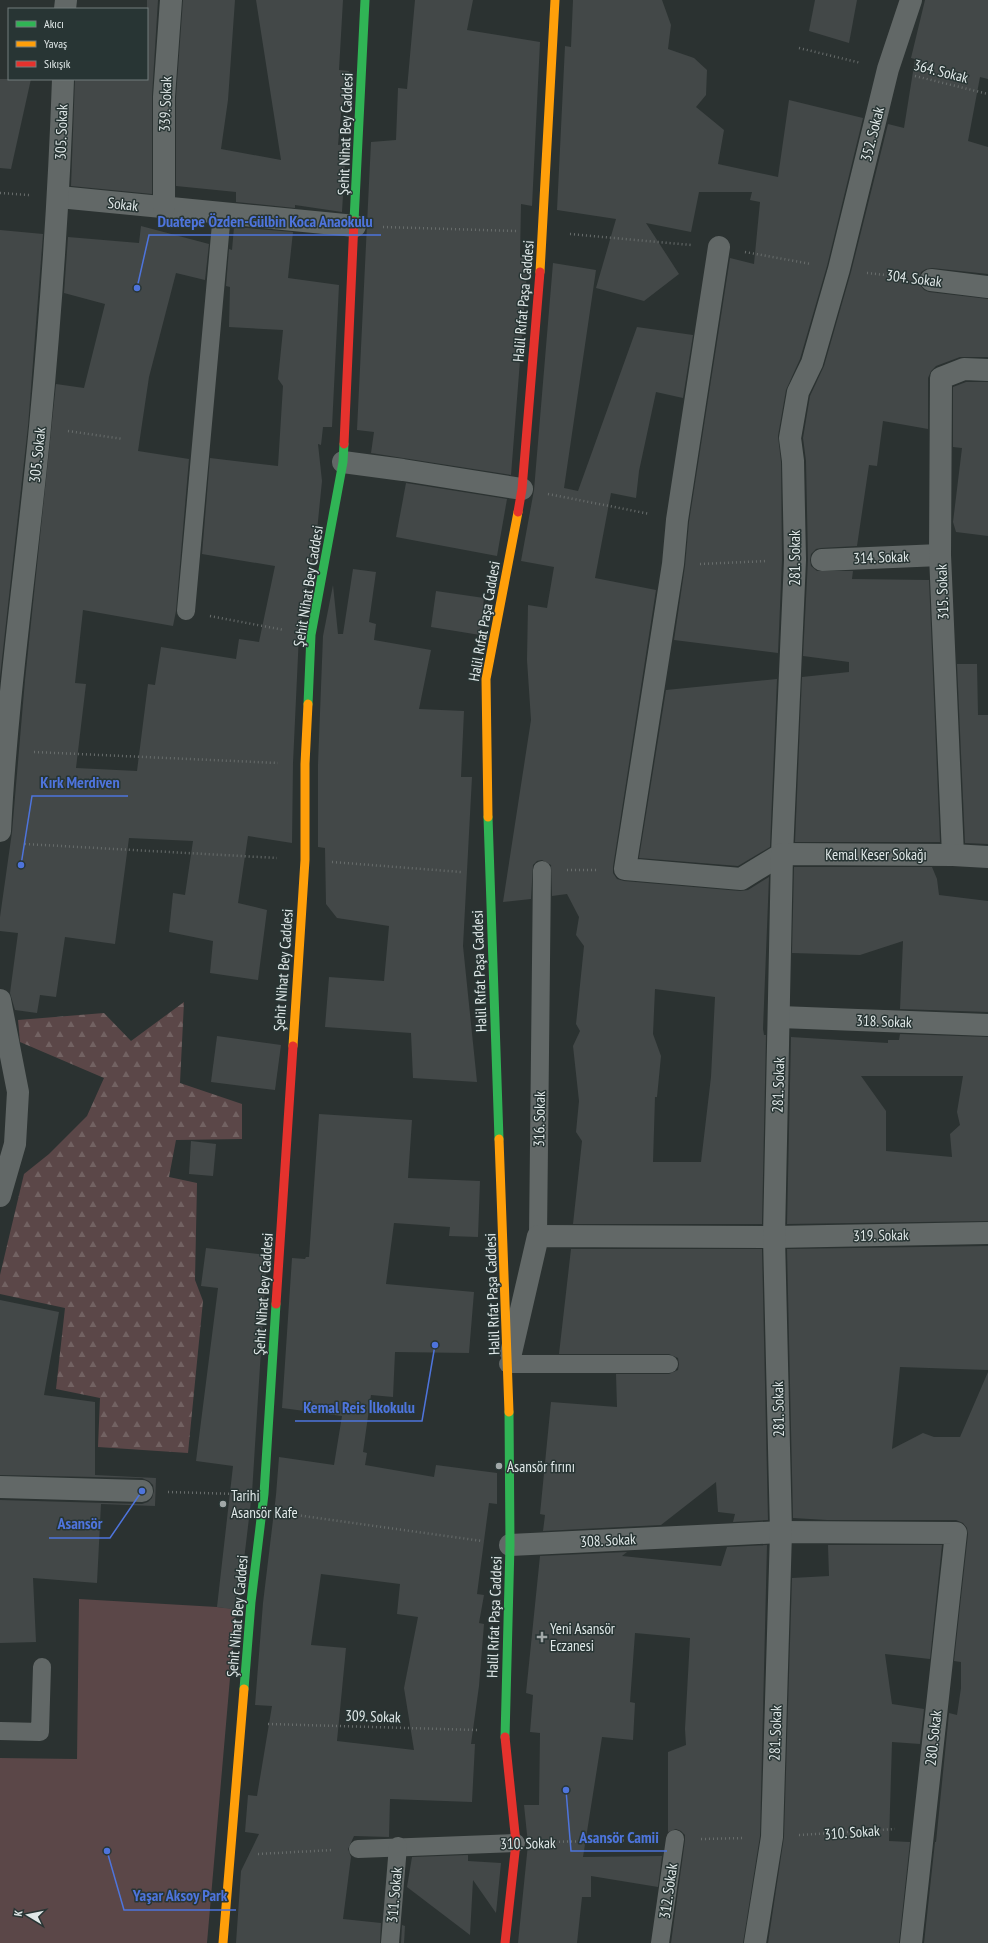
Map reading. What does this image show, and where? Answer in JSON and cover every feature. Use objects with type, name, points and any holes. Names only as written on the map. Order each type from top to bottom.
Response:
[{"type":"street","name":"339. Sokak","points":[[164,208],[164,97],[171,0]]},
{"type":"street","name":"Şehit Nihat Bey Caddesi","points":[[223,1943],[251,1602],[264,1494],[304,860],[305,764],[311,635],[343,462],[355,226],[364,0]]},
{"type":"street","name":"Halil Rıfat Paşa Caddesi","points":[[505,1943],[516,1843],[504,1731],[510,1545],[508,1364],[489,875],[486,679],[522,489],[543,232],[555,0]]},
{"type":"street","name":"352. Sokak","points":[[839,269],[888,69],[910,0]]},
{"type":"street","name":"305. Sokak","points":[[0,830],[4,751],[40,427],[58,197],[63,80]]},
{"type":"street","name":"Sokak","points":[[58,197],[355,226]]},
{"type":"street","points":[[719,247],[678,520],[673,564],[625,869],[741,879],[782,864]]},
{"type":"street","name":"281. Sokak","points":[[755,1943],[772,1837],[781,1532],[774,1237],[780,1017],[782,864],[795,560],[793,461],[790,438],[798,392],[812,363],[839,269]]},
{"type":"street","name":"304. Sokak","points":[[931,280],[988,287]]},
{"type":"street","name":"315. Sokak","points":[[953,855],[940,555],[941,378],[964,369],[988,370]]},
{"type":"street","points":[[343,462],[522,489]]},
{"type":"street","name":"314. Sokak","points":[[822,560],[940,555]]},
{"type":"street","name":"Kemal Keser Sokağı","points":[[782,864],[953,855],[988,857]]},
{"type":"street","points":[[0,1000],[18,1092],[15,1144],[0,1196]]},
{"type":"street","name":"318. Sokak","points":[[780,1017],[988,1025]]},
{"type":"street","name":"319. Sokak","points":[[538,1236],[774,1237],[988,1233]]},
{"type":"street","name":"316. Sokak","points":[[508,1364],[538,1236]]},
{"type":"street","points":[[0,1487],[142,1491]]},
{"type":"street","name":"308. Sokak","points":[[510,1545],[781,1532],[956,1533]]},
{"type":"street","name":"280. Sokak","points":[[911,1943],[956,1533]]},
{"type":"lane","points":[[186,611],[222,213]]},
{"type":"lane","name":"316. Sokak","points":[[538,1236],[542,870]]},
{"type":"lane","points":[[508,1364],[669,1364]]},
{"type":"lane","points":[[0,1731],[40,1732],[42,1667]]},
{"type":"lane","name":"312. Sokak","points":[[660,1943],[675,1839]]},
{"type":"lane","name":"310. Sokak","points":[[358,1849],[398,1846],[516,1843]]},
{"type":"lane","name":"311. Sokak","points":[[390,1943],[398,1846]]},
{"type":"path","name":"364. Sokak","points":[[799,48],[988,94]]},
{"type":"path","points":[[355,226],[543,232]]},
{"type":"path","name":"304. Sokak","points":[[839,269],[931,280]]},
{"type":"path","points":[[40,427],[123,440]]},
{"type":"path","points":[[522,489],[678,520]]},
{"type":"path","points":[[673,564],[795,560]]},
{"type":"path","points":[[186,611],[311,635]]},
{"type":"path","points":[[34,752],[305,764]]},
{"type":"path","points":[[31,844],[304,860]]},
{"type":"path","points":[[142,1491],[264,1494]]},
{"type":"path","points":[[262,1510],[510,1545]]},
{"type":"path","name":"309. Sokak","points":[[242,1723],[504,1731]]},
{"type":"path","name":"310. Sokak","points":[[516,1843],[772,1837],[923,1827]]},
{"type":"path","points":[[229,1856],[358,1849]]},
{"type":"green space","points":[[184,1002],[180,1083],[242,1104],[242,1139],[176,1140],[169,1177],[197,1183],[195,1280],[203,1301],[188,1453],[98,1447],[100,1398],[56,1389],[65,1308],[0,1294],[0,1275],[24,1174],[49,1154],[87,1116],[104,1078],[20,1042],[18,1020],[104,1013],[131,1041]]},
{"type":"green space","points":[[79,1599],[236,1609],[207,1943],[0,1943],[0,1758],[77,1759]]},
{"type":"building","points":[[147,0],[158,0],[152,96],[152,194],[71,186],[75,80],[148,80]]},
{"type":"building","points":[[183,0],[235,0],[228,100],[221,149],[281,160],[256,0],[343,0],[339,70],[349,71],[348,96],[342,104],[338,145],[346,144],[342,212],[295,205],[295,208],[236,202],[236,192],[176,186],[176,97]]},
{"type":"building","points":[[415,0],[473,0],[467,30],[540,42],[532,206],[521,204],[520,257],[528,259],[511,475],[371,453],[374,432],[357,430],[371,142],[396,140],[398,88],[407,89]]},
{"type":"building","points":[[573,0],[662,0],[671,25],[668,49],[694,58],[707,70],[706,95],[696,107],[724,130],[718,164],[778,177],[789,100],[863,118],[827,266],[800,359],[786,390],[778,436],[781,462],[782,560],[778,653],[674,640],[685,566],[689,522],[730,258],[754,264],[760,202],[750,200],[752,192],[699,192],[691,232],[646,223],[679,274],[644,301],[596,288],[616,219],[557,210],[565,46],[571,47]]},
{"type":"building","points":[[815,0],[857,0],[849,43],[809,31]]},
{"type":"building","points":[[925,0],[988,0],[988,79],[980,77],[968,141],[988,147],[988,274],[932,268],[921,272],[919,279],[920,285],[924,290],[929,292],[988,299],[988,357],[960,357],[936,366],[931,371],[928,378],[928,429],[883,421],[877,466],[869,465],[857,546],[816,549],[811,554],[810,560],[811,566],[817,571],[853,571],[852,579],[929,580],[940,842],[795,842],[802,677],[849,672],[849,662],[803,656],[808,560],[806,461],[803,438],[810,396],[824,366],[851,272],[888,124],[904,128],[915,59],[911,58]]},
{"type":"building","points":[[0,79],[31,80],[11,169],[0,168]]},
{"type":"building","points":[[141,226],[209,244],[205,280],[176,273],[149,377],[138,451],[189,459],[176,611],[173,626],[83,610],[75,683],[86,684],[76,768],[137,771],[148,684],[155,685],[161,647],[236,659],[239,639],[259,642],[275,566],[202,554],[210,458],[278,466],[283,386],[278,379],[283,330],[229,327],[230,287],[226,286],[229,249],[232,250],[234,227],[293,232],[288,278],[339,285],[332,427],[323,427],[321,445],[318,444],[322,481],[316,541],[299,634],[293,763],[292,843],[248,836],[238,903],[267,910],[258,980],[210,973],[213,941],[169,932],[173,893],[185,895],[193,841],[129,838],[115,944],[65,937],[56,997],[40,995],[37,1013],[15,1010],[10,993],[18,933],[0,931],[0,917],[12,832],[25,680],[56,384],[84,388],[105,304],[64,293],[68,237],[139,243]]},
{"type":"building","points":[[0,230],[43,234],[28,426],[0,677]]},
{"type":"building","points":[[553,263],[596,270],[564,488],[578,491],[637,327],[693,335],[683,398],[656,392],[639,471],[636,498],[611,493],[595,578],[656,590],[613,873],[617,879],[624,881],[740,891],[748,890],[769,877],[763,1029],[764,1035],[766,1035],[762,1224],[573,1224],[582,1141],[576,1132],[579,1101],[573,1046],[580,1031],[576,1024],[584,946],[576,935],[579,917],[567,894],[552,896],[551,865],[542,860],[537,861],[533,865],[531,899],[503,902],[531,720],[527,660],[528,605],[547,608],[554,567],[521,561],[534,490]],"holes":[[[655,989],[715,997],[711,1077],[701,1162],[653,1162],[655,1097],[657,1097],[661,1056],[653,1034]]]},
{"type":"building","points":[[966,382],[988,382],[988,536],[956,532],[953,522],[962,448],[953,447],[953,387]]},
{"type":"building","points":[[406,483],[507,499],[497,556],[396,537]]},
{"type":"building","points":[[353,569],[376,572],[369,622],[376,624],[374,640],[431,650],[419,709],[464,711],[461,777],[472,777],[463,946],[477,1082],[413,1078],[411,1033],[325,1027],[329,977],[384,981],[389,926],[337,918],[326,904],[325,848],[318,847],[318,764],[323,636],[333,585],[338,634],[343,634]]},
{"type":"building","points":[[436,591],[484,598],[480,635],[431,627]]},
{"type":"building","points":[[957,664],[977,664],[978,715],[988,715],[988,844],[965,843]]},
{"type":"building","points":[[777,679],[770,847],[738,866],[639,858],[666,690]]},
{"type":"building","points":[[794,867],[932,867],[937,879],[939,895],[988,901],[988,1012],[900,1009],[903,941],[860,955],[792,953]]},
{"type":"building","points":[[900,1034],[988,1037],[988,1221],[787,1224],[791,1037],[888,1043],[888,1040],[899,1040]],"holes":[[[861,1076],[963,1076],[957,1112],[960,1125],[950,1134],[952,1157],[886,1151],[886,1111]]]},
{"type":"building","points":[[217,1036],[281,1045],[275,1090],[211,1082]]},
{"type":"building","points":[[319,1114],[412,1120],[408,1178],[480,1181],[478,1237],[449,1236],[450,1227],[394,1223],[386,1284],[474,1292],[469,1353],[395,1352],[393,1397],[371,1395],[363,1452],[367,1453],[365,1465],[434,1477],[436,1465],[497,1473],[497,1504],[489,1503],[477,1594],[484,1595],[479,1623],[484,1624],[479,1686],[471,1744],[475,1744],[472,1802],[390,1799],[389,1837],[354,1836],[348,1849],[351,1857],[343,1919],[381,1923],[380,1943],[236,1943],[241,1871],[259,1834],[245,1832],[248,1795],[257,1796],[272,1706],[255,1705],[263,1603],[279,1457],[334,1465],[342,1416],[282,1408],[292,1258],[305,1259],[306,1257],[309,1257]],"holes":[[[321,1574],[400,1584],[397,1614],[418,1617],[404,1688],[414,1750],[337,1741],[346,1648],[311,1645]]]},
{"type":"building","points":[[191,1141],[216,1144],[213,1176],[189,1174]]},
{"type":"building","points":[[988,1246],[988,1370],[900,1367],[892,1449],[923,1433],[934,1437],[960,1437],[988,1372],[988,1943],[924,1943],[949,1713],[957,1715],[961,1688],[961,1662],[954,1661],[968,1534],[967,1528],[963,1523],[956,1520],[827,1520],[793,1518],[787,1249]]},
{"type":"building","points":[[206,1248],[267,1255],[252,1493],[238,1610],[217,1607],[233,1466],[196,1461],[218,1288],[201,1286]]},
{"type":"building","points":[[571,1249],[762,1249],[768,1520],[733,1522],[735,1514],[718,1512],[716,1482],[661,1525],[543,1531],[545,1515],[540,1514],[551,1402],[617,1407],[616,1374],[669,1374],[678,1370],[679,1364],[678,1358],[669,1354],[559,1354]]},
{"type":"building","points":[[0,1300],[59,1312],[44,1395],[95,1402],[95,1475],[156,1478],[155,1506],[101,1504],[97,1583],[33,1578],[36,1642],[0,1643],[0,1500],[142,1504],[148,1502],[152,1498],[154,1491],[153,1485],[149,1481],[142,1478],[0,1475]]},
{"type":"building","points":[[767,1545],[760,1836],[743,1943],[671,1943],[685,1835],[676,1829],[668,1832],[668,1752],[686,1745],[685,1729],[690,1638],[635,1633],[630,1702],[635,1703],[633,1740],[602,1737],[583,1857],[662,1856],[658,1887],[591,1876],[591,1897],[582,1897],[577,1943],[518,1943],[528,1844],[524,1805],[539,1805],[540,1733],[530,1732],[533,1695],[526,1693],[540,1556],[627,1552],[622,1556],[721,1566],[727,1547]]},
{"type":"building","points":[[828,1545],[942,1545],[930,1659],[885,1654],[892,1704],[924,1709],[920,1744],[892,1742],[889,1841],[910,1842],[899,1943],[768,1943],[784,1837],[792,1578],[829,1576]]},
{"type":"building","points":[[468,1855],[468,1861],[501,1863],[496,1913],[473,1880],[470,1935],[407,1887],[412,1857]]},
{"type":"building","points":[[402,1925],[405,1926],[404,1943],[401,1943]]},
{"type":"traffic: fast","points":[[354,221],[365,0]]},
{"type":"traffic: fast","points":[[308,704],[311,635],[343,462],[344,444]]},
{"type":"traffic: fast","points":[[488,817],[499,1139]]},
{"type":"traffic: fast","points":[[244,1689],[251,1602],[264,1494],[276,1304]]},
{"type":"traffic: fast","points":[[505,1737],[510,1545],[509,1412]]},
{"type":"traffic: slow","points":[[540,272],[555,0]]},
{"type":"traffic: slow","points":[[488,817],[486,679],[518,512]]},
{"type":"traffic: slow","points":[[293,1046],[305,860],[305,764],[308,704]]},
{"type":"traffic: slow","points":[[499,1139],[509,1412]]},
{"type":"traffic: slow","points":[[223,1943],[244,1689]]},
{"type":"traffic: jam","points":[[344,444],[354,221]]},
{"type":"traffic: jam","points":[[518,512],[522,489],[540,272]]},
{"type":"traffic: jam","points":[[276,1304],[293,1046]]},
{"type":"traffic: jam","points":[[505,1737],[516,1843],[505,1943]]},
{"type":"place","name":"Duatepe Özden-Gülbin Koca Anaokulu","points":[[137,288]]},
{"type":"place","name":"Kırk Merdiven","points":[[21,865]]},
{"type":"place","name":"Kemal Reis İlkokulu","points":[[435,1345]]},
{"type":"place","name":"Asansör fırını","points":[[499,1466]]},
{"type":"place","name":"Asansör","points":[[142,1491]]},
{"type":"place","name":"Tarihi Asansör Kafe","points":[[223,1504]]},
{"type":"place","name":"Yeni Asansör Eczanesi","points":[[542,1637]]},
{"type":"place","name":"Asansör Camii","points":[[566,1790]]},
{"type":"place","name":"Yaşar Aksoy Park","points":[[107,1851]]}]
